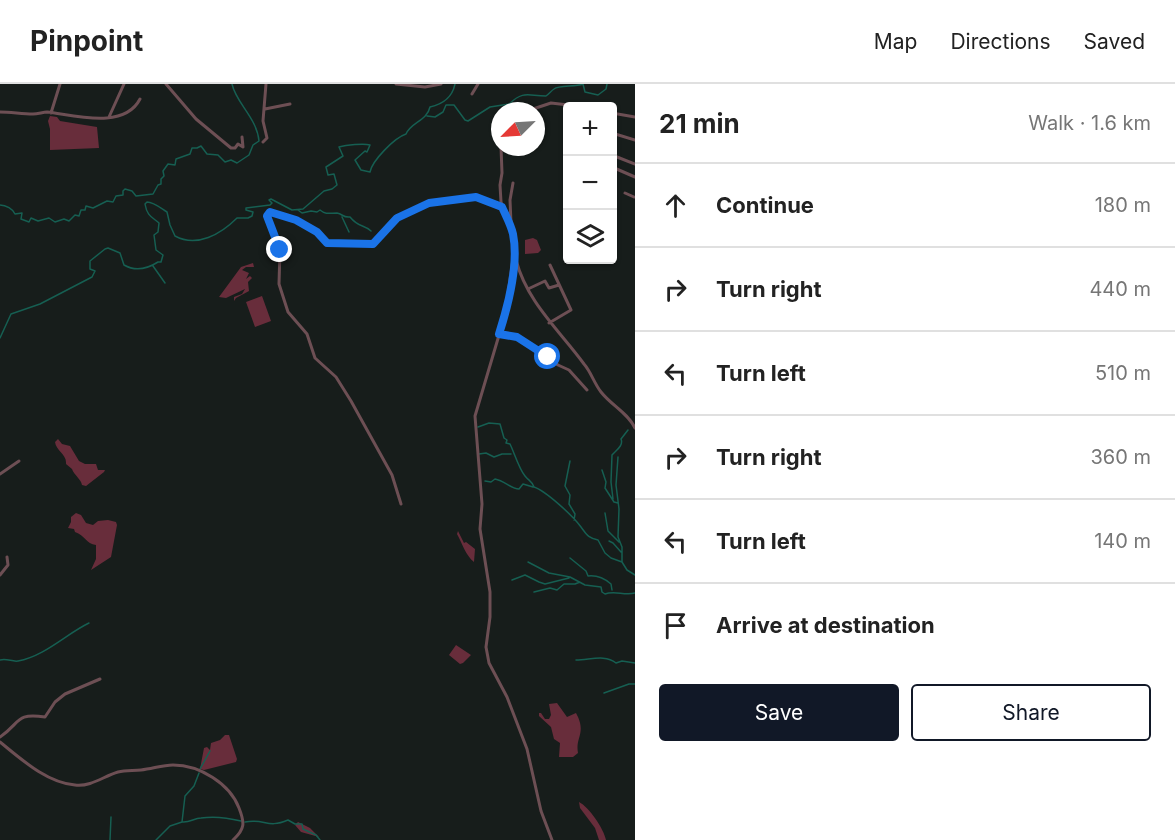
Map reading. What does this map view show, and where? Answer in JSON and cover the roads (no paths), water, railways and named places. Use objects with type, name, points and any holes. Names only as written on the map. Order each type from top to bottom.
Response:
[{"type":"street","points":[[51,113],[60,84]]},
{"type":"street","points":[[109,117],[124,84]]},
{"type":"street","points":[[166,84],[196,119],[231,148],[235,148],[238,144],[243,147],[242,137]]},
{"type":"street","points":[[262,142],[267,138],[263,121],[266,84]]},
{"type":"street","points":[[396,84],[425,87],[441,84]]},
{"type":"street","points":[[472,94],[478,84]]},
{"type":"street","points":[[0,112],[51,113],[91,119],[109,117],[131,110],[140,99]]},
{"type":"street","points":[[265,109],[290,104]]},
{"type":"street","points":[[545,105],[563,104]]},
{"type":"street","points":[[617,114],[635,117]]},
{"type":"street","points":[[617,135],[635,140]]},
{"type":"street","points":[[501,156],[502,207],[513,234],[513,259],[509,298],[475,416],[482,504],[480,529],[490,592],[490,617],[486,647],[489,663],[507,697],[527,749],[542,811],[552,840]]},
{"type":"street","points":[[617,156],[635,164]]},
{"type":"street","points":[[617,169],[635,177]]},
{"type":"street","points":[[509,224],[511,223],[510,200],[513,183]]},
{"type":"street","points":[[625,192],[635,197]]},
{"type":"street","points":[[401,504],[392,475],[351,401],[336,377],[315,358],[307,334],[288,312],[279,284],[280,250],[267,216],[270,212],[274,212],[296,220],[317,232],[327,243],[369,245],[375,242],[397,218],[429,203],[476,197],[502,207]]},
{"type":"street","points":[[513,259],[516,260],[538,308],[583,362],[602,394],[613,406],[627,415],[635,428]]},
{"type":"street","points":[[549,323],[571,310],[550,266]]},
{"type":"street","points":[[528,289],[545,281],[549,288],[559,285]]},
{"type":"street","points":[[499,334],[517,337],[527,343],[569,370],[587,390]]},
{"type":"street","points":[[0,474],[19,461]]},
{"type":"street","points":[[0,575],[8,565],[7,557]]},
{"type":"street","points":[[0,737],[20,719],[30,715],[45,717],[55,702],[65,694],[100,679]]},
{"type":"street","points":[[0,742],[47,776],[64,784],[92,783],[124,771],[164,766],[183,766],[203,772],[225,787],[238,806],[244,825],[242,831],[233,840]]},
{"type":"waterway","points":[[0,205],[13,210],[15,214],[22,213],[21,219],[29,222],[31,218],[38,221],[49,218],[55,222],[64,219],[69,221],[75,215],[79,216],[81,210],[85,210],[86,206],[93,208],[107,201],[113,202],[116,196],[123,195],[125,189],[132,191],[136,196],[153,194],[161,184],[163,171],[168,164],[175,165],[176,159],[190,154],[192,148],[201,146],[207,154],[218,155],[225,162],[231,160],[237,163],[249,155],[253,145],[259,141],[251,118],[232,84]]},
{"type":"waterway","points":[[0,338],[11,314],[40,304],[92,277],[95,271],[90,269],[90,261],[105,249],[120,253],[124,265],[137,269],[161,262],[163,255],[156,250],[154,235],[158,232],[159,223],[148,214],[145,204],[147,202],[167,212],[175,236],[192,240],[208,238],[237,218],[252,216],[253,212],[246,208],[270,205],[272,203],[269,200],[271,199],[292,210],[303,209],[324,191],[337,185],[334,174],[328,175],[326,167],[343,156],[339,147],[355,144],[370,145],[367,152],[365,151],[355,160],[361,170],[370,172],[384,150],[406,134],[426,115],[430,107],[446,100],[455,84]]},
{"type":"waterway","points":[[427,116],[435,117],[443,112],[446,105],[454,105],[468,121],[490,107],[509,104],[523,95],[546,96],[556,88],[583,84],[585,92],[598,95],[606,89],[607,84]]},
{"type":"waterway","points":[[298,210],[302,213],[320,210],[350,217],[371,231]]},
{"type":"waterway","points":[[342,217],[349,232]]},
{"type":"waterway","points":[[153,266],[165,283]]},
{"type":"waterway","points":[[478,427],[489,423],[500,424],[504,438],[507,440],[506,443],[510,444],[521,469],[534,487],[559,504],[588,536],[598,540],[605,553],[622,562],[627,570],[635,575]]},
{"type":"waterway","points":[[613,499],[612,455],[620,446],[621,439],[628,430]]},
{"type":"waterway","points":[[479,454],[486,453],[494,457],[511,454]]},
{"type":"waterway","points":[[618,457],[616,485],[619,509],[618,537],[622,547],[622,562]]},
{"type":"waterway","points":[[570,461],[565,486],[570,495],[569,504],[575,514],[574,520]]},
{"type":"waterway","points":[[602,470],[606,482],[605,488],[614,502],[618,503]]},
{"type":"waterway","points":[[485,481],[491,482],[495,479],[516,489],[523,484],[533,487]]},
{"type":"waterway","points":[[605,513],[608,531],[619,542]]},
{"type":"waterway","points":[[609,541],[621,552]]},
{"type":"waterway","points":[[570,558],[586,571],[588,576],[603,579],[611,584],[612,590]]},
{"type":"waterway","points":[[528,562],[549,573],[570,577],[585,585],[601,587],[605,594],[635,593]]},
{"type":"waterway","points":[[512,580],[525,575],[545,584],[569,578]]},
{"type":"waterway","points":[[534,592],[550,588],[557,590],[564,584],[580,582]]},
{"type":"waterway","points":[[0,660],[18,661],[28,658],[46,650],[89,623]]},
{"type":"waterway","points":[[576,660],[602,658],[616,663],[622,661],[635,663]]},
{"type":"waterway","points":[[604,693],[635,684]]},
{"type":"waterway","points":[[200,769],[210,751]]},
{"type":"waterway","points":[[156,840],[170,826],[182,822],[185,796],[194,786],[199,773]]},
{"type":"waterway","points":[[110,840],[111,817]]},
{"type":"waterway","points":[[182,822],[211,817],[241,821]]},
{"type":"waterway","points":[[245,822],[275,824],[288,820],[295,824],[302,824],[303,829],[316,835],[320,840]]}]
